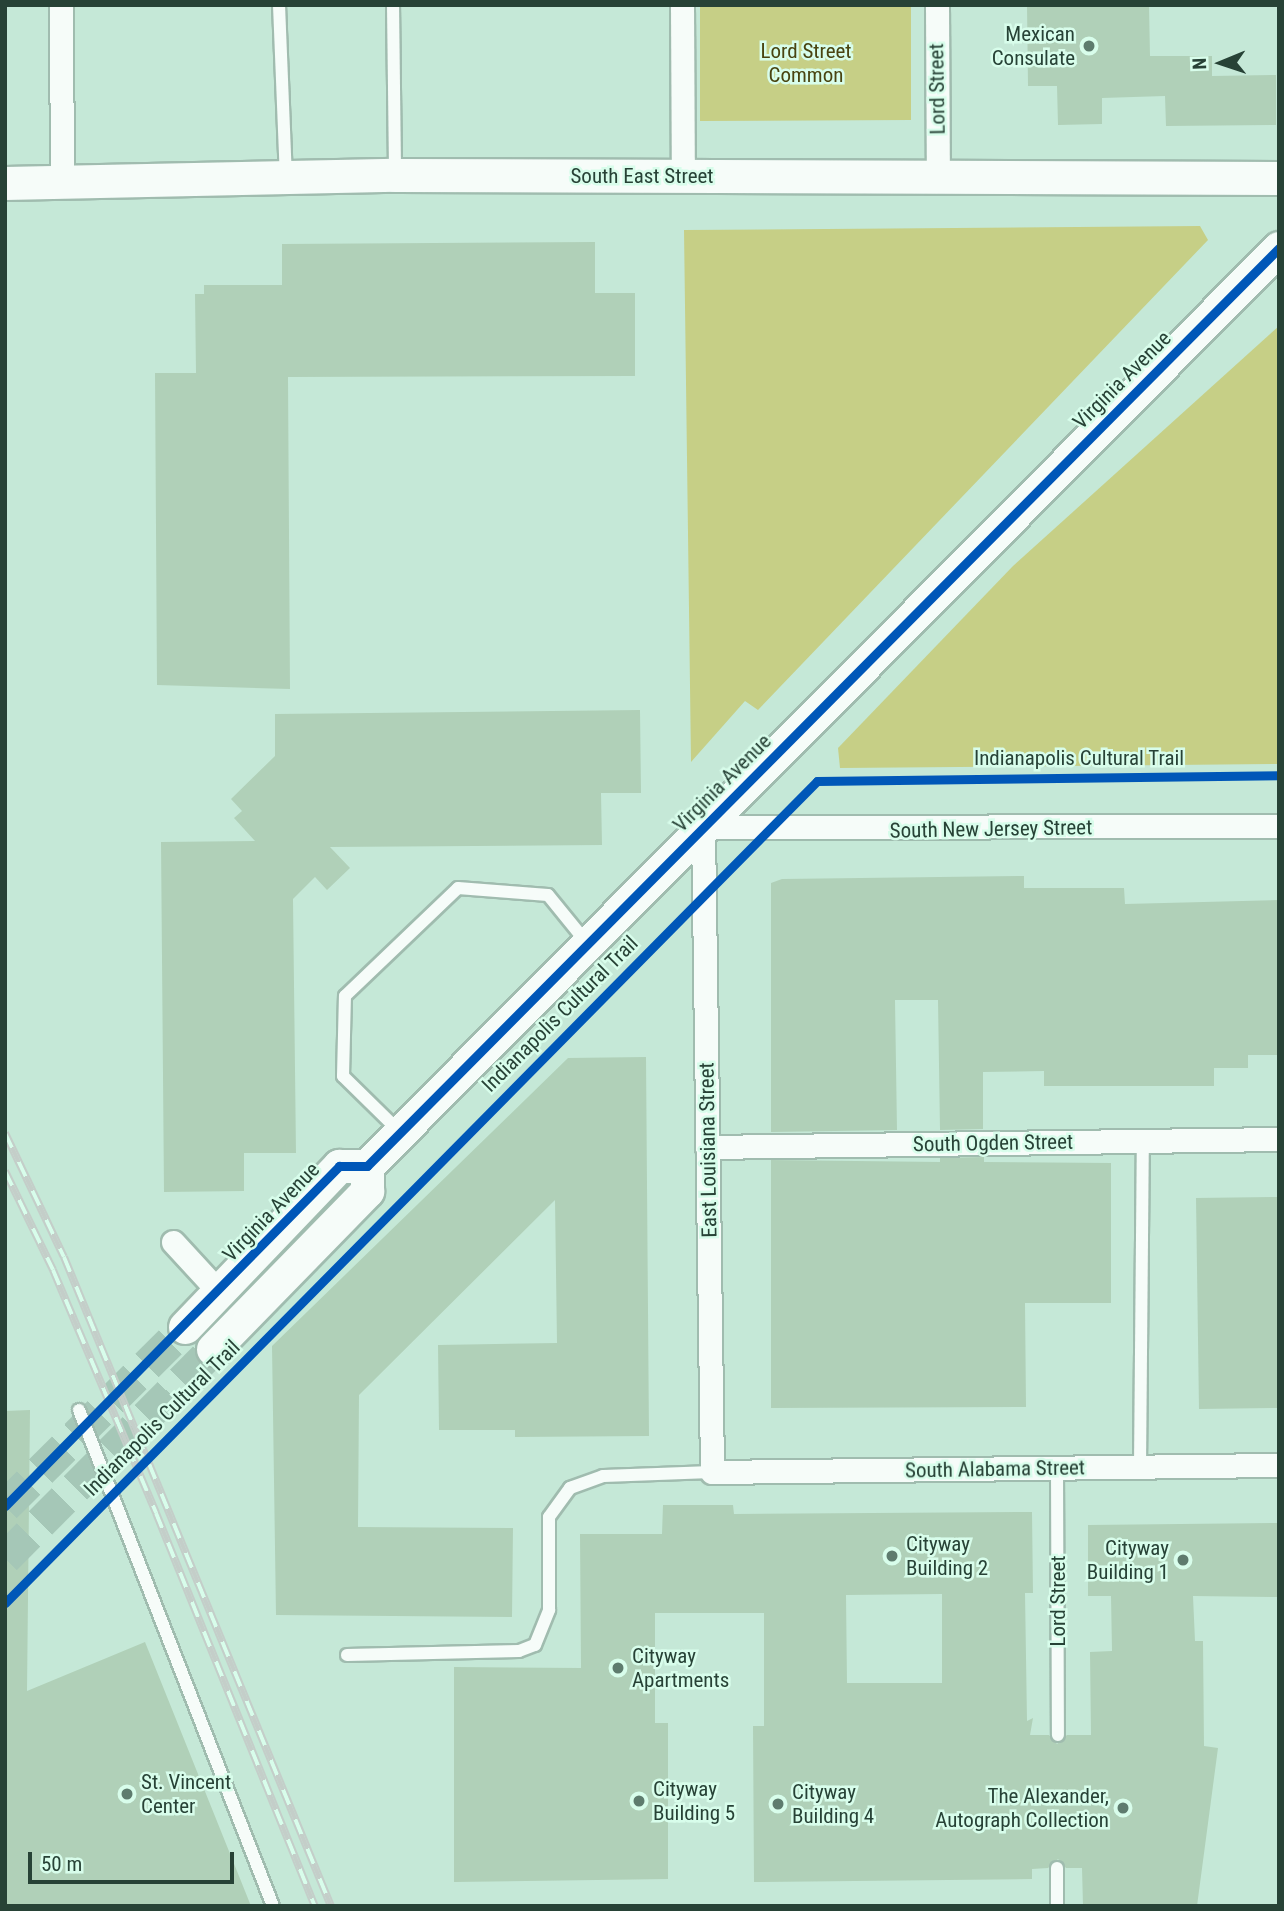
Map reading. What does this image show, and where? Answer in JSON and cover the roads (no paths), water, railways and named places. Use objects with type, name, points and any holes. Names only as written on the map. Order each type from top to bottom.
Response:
[{"type":"street","points":[[61,5],[62,182]]},
{"type":"street","points":[[682,5],[683,176]]},
{"type":"street","name":"Lord Street","points":[[937,5],[938,174]]},
{"type":"street","name":"South East Street","points":[[5,183],[395,175],[938,174],[1279,178]]},
{"type":"street","name":"Virginia Avenue","points":[[185,1326],[339,1166],[367,1166],[1279,248]]},
{"type":"street","name":"South New Jersey Street","points":[[703,827],[1279,826]]},
{"type":"street","name":"East Louisiana Street","points":[[703,827],[712,1472]]},
{"type":"street","name":"South Ogden Street","points":[[707,1147],[1279,1139]]},
{"type":"street","points":[[213,1349],[368,1191],[367,1166]]},
{"type":"street","points":[[173,1242],[219,1292]]},
{"type":"street","name":"South Alabama Street","points":[[712,1472],[1279,1465]]},
{"type":"lane","points":[[279,5],[286,177]]},
{"type":"lane","points":[[393,5],[395,175]]},
{"type":"lane","points":[[400,1132],[343,1076],[345,996],[458,888],[548,895],[587,943]]},
{"type":"lane","points":[[1140,1467],[1143,1141]]},
{"type":"lane","points":[[79,1410],[273,1906]]},
{"type":"lane","name":"Lord Street","points":[[1057,1468],[1058,1735]]},
{"type":"lane","points":[[347,1655],[519,1651],[535,1645],[550,1610],[550,1517],[570,1488],[603,1476],[712,1472]]},
{"type":"lane","points":[[1057,1868],[1057,1906]]},
{"type":"tunnel","points":[[5,1506],[185,1327]]},
{"type":"tunnel","points":[[5,1558],[213,1349]]},
{"type":"railway","points":[[5,1133],[64,1257],[331,1906]]},
{"type":"railway","points":[[5,1171],[53,1270],[156,1513],[315,1906]]},
{"type":"place","name":"Mexican Consulate","points":[[1089,46]]},
{"type":"place","name":"Cityway Building 2","points":[[892,1556]]},
{"type":"place","name":"Cityway Building 1","points":[[1183,1560]]},
{"type":"place","name":"Cityway Apartments","points":[[618,1668]]},
{"type":"place","name":"St. Vincent Center","points":[[127,1794]]},
{"type":"place","name":"Cityway Building 5","points":[[639,1801]]},
{"type":"place","name":"Cityway Building 4","points":[[778,1804]]},
{"type":"place","name":"The Alexander, Autograph Collection","points":[[1123,1808]]},
{"type":"park label","name":"Lord Street Common","points":[[806,63]]}]
